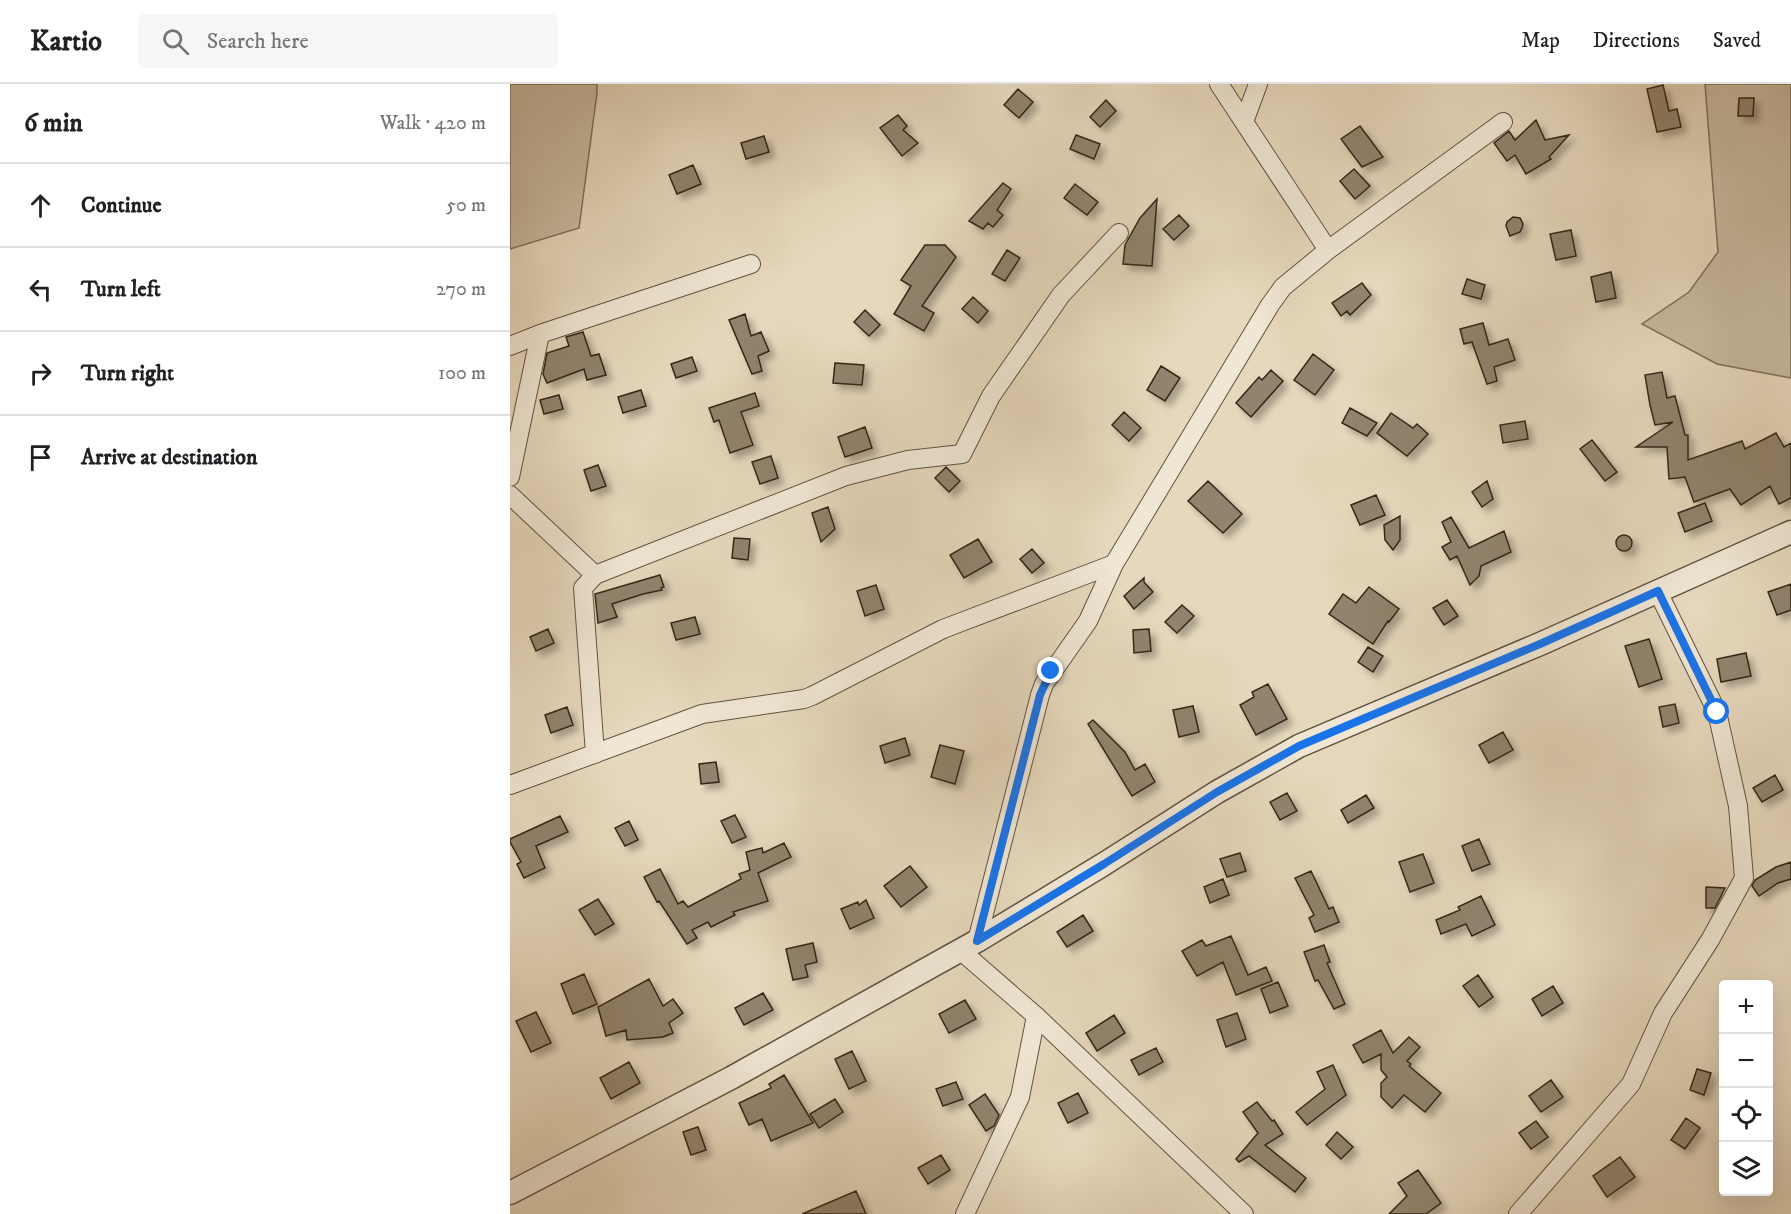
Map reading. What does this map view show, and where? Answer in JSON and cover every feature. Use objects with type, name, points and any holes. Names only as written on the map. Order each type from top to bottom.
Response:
[{"type":"street","points":[[1219,84],[1328,250]]},
{"type":"street","points":[[1244,122],[1258,84]]},
{"type":"street","points":[[969,946],[1040,695],[1051,671],[1088,621],[1114,564],[1270,305],[1283,287],[1328,250],[1503,122]]},
{"type":"street","points":[[595,754],[583,588],[595,575],[846,476],[908,460],[962,454],[991,396],[1061,295],[1119,234]]},
{"type":"street","points":[[510,346],[751,264]]},
{"type":"street","points":[[510,477],[540,334]]},
{"type":"street","points":[[510,495],[595,575]]},
{"type":"street","points":[[510,1193],[730,1078],[969,946],[1217,792],[1299,746],[1540,644],[1791,532]]},
{"type":"street","points":[[510,785],[702,714],[812,696],[943,629],[1114,564]]},
{"type":"street","points":[[1518,1214],[1631,1084],[1663,1013],[1710,940],[1743,878],[1738,806],[1717,712],[1658,591]]},
{"type":"street","points":[[969,946],[1036,1016],[1244,1214]]},
{"type":"street","points":[[965,1214],[1020,1097],[1036,1016]]},
{"type":"shaded area","points":[[510,84],[597,84],[579,228],[510,249]]},
{"type":"shaded area","points":[[1705,84],[1791,84],[1791,378],[1717,364],[1642,324],[1689,292],[1718,252]]},
{"type":"building","points":[[1663,85],[1669,111],[1677,109],[1681,127],[1657,132],[1647,89]]},
{"type":"building","points":[[1018,89],[1033,102],[1019,118],[1004,105]]},
{"type":"building","points":[[1739,98],[1754,98],[1753,116],[1738,116]]},
{"type":"building","points":[[1106,100],[1116,111],[1100,127],[1090,117]]},
{"type":"building","points":[[898,115],[907,126],[903,130],[918,143],[902,156],[880,128]]},
{"type":"building","points":[[1536,120],[1545,140],[1569,135],[1549,157],[1551,159],[1526,174],[1515,155],[1507,161],[1494,143],[1509,131],[1515,140]]},
{"type":"building","points":[[1360,126],[1383,157],[1362,167],[1341,139]]},
{"type":"building","points":[[1076,135],[1100,144],[1094,159],[1070,149]]},
{"type":"building","points":[[764,136],[769,152],[746,159],[741,143]]},
{"type":"building","points":[[693,165],[701,184],[677,194],[669,175]]},
{"type":"building","points":[[1354,169],[1370,186],[1355,199],[1340,181]]},
{"type":"building","points":[[1003,183],[1011,189],[997,210],[1003,215],[993,227],[988,223],[983,229],[969,221]]},
{"type":"building","points":[[1075,184],[1098,202],[1087,215],[1064,198]]},
{"type":"building","points":[[1157,199],[1152,266],[1123,264],[1125,245],[1140,218]]},
{"type":"building","points":[[1179,215],[1189,226],[1174,240],[1163,229]]},
{"type":"building","points":[[1513,217],[1520,218],[1523,224],[1520,232],[1510,236],[1506,226]]},
{"type":"building","points":[[1571,230],[1576,256],[1556,260],[1550,234]]},
{"type":"building","points":[[925,245],[945,245],[956,257],[922,306],[934,313],[924,331],[894,314],[911,286],[901,280]]},
{"type":"building","points":[[1007,250],[1020,258],[1005,281],[992,274]]},
{"type":"building","points":[[1611,272],[1616,298],[1596,302],[1591,277]]},
{"type":"building","points":[[1467,279],[1485,285],[1481,299],[1462,294]]},
{"type":"building","points":[[1362,283],[1371,295],[1350,315],[1347,311],[1341,316],[1332,303]]},
{"type":"building","points":[[973,297],[988,311],[978,323],[962,309]]},
{"type":"building","points":[[865,310],[880,325],[869,336],[854,322]]},
{"type":"building","points":[[745,314],[751,336],[761,332],[769,351],[758,356],[762,371],[752,374],[729,320]]},
{"type":"building","points":[[1483,323],[1489,345],[1508,339],[1515,360],[1494,367],[1497,381],[1487,384],[1472,342],[1464,344],[1460,329]]},
{"type":"building","points":[[583,332],[591,356],[599,354],[606,375],[587,380],[584,369],[547,383],[543,374],[547,353],[569,346],[566,337]]},
{"type":"building","points":[[1313,354],[1334,370],[1315,395],[1294,380]]},
{"type":"building","points":[[692,357],[697,371],[676,378],[671,364]]},
{"type":"building","points":[[835,363],[864,365],[862,385],[833,383]]},
{"type":"building","points":[[1161,366],[1180,378],[1165,401],[1147,390]]},
{"type":"building","points":[[1271,370],[1283,381],[1251,417],[1236,403],[1259,377],[1262,380]]},
{"type":"building","points":[[1662,372],[1667,398],[1675,396],[1685,435],[1688,435],[1688,460],[1742,441],[1745,449],[1776,433],[1784,447],[1791,443],[1791,498],[1779,504],[1770,486],[1741,505],[1730,489],[1694,502],[1685,477],[1669,479],[1667,447],[1636,447],[1673,422],[1655,425],[1650,405],[1645,375]]},
{"type":"building","points":[[641,390],[646,406],[623,413],[618,397]]},
{"type":"building","points":[[755,393],[759,406],[741,412],[753,445],[730,453],[719,420],[714,422],[709,408]]},
{"type":"building","points":[[559,395],[563,409],[544,414],[540,400]]},
{"type":"building","points":[[1350,408],[1377,423],[1367,436],[1342,423]]},
{"type":"building","points":[[1124,412],[1141,428],[1129,441],[1112,425]]},
{"type":"building","points":[[1391,413],[1413,428],[1417,424],[1428,434],[1407,456],[1377,433]]},
{"type":"building","points":[[1525,421],[1528,439],[1503,443],[1500,425]]},
{"type":"building","points":[[865,427],[872,448],[845,457],[838,437]]},
{"type":"building","points":[[1592,440],[1617,472],[1605,481],[1580,449]]},
{"type":"building","points":[[771,456],[778,478],[760,484],[752,462]]},
{"type":"building","points":[[598,465],[606,486],[591,491],[584,470]]},
{"type":"building","points":[[946,467],[960,481],[949,492],[935,478]]},
{"type":"building","points":[[1208,481],[1242,514],[1223,533],[1188,501]]},
{"type":"building","points":[[1487,481],[1493,499],[1482,507],[1472,492]]},
{"type":"building","points":[[1376,495],[1385,515],[1360,525],[1351,505]]},
{"type":"building","points":[[1705,503],[1712,521],[1685,532],[1678,513]]},
{"type":"building","points":[[828,507],[835,529],[821,542],[812,513]]},
{"type":"building","points":[[1400,516],[1400,540],[1393,550],[1385,540],[1384,525]]},
{"type":"building","points":[[1451,517],[1469,548],[1504,531],[1511,552],[1481,566],[1479,576],[1470,585],[1457,556],[1450,560],[1442,547],[1451,542],[1442,522]]},
{"type":"building","points":[[1624,535],[1630,537],[1632,543],[1630,549],[1624,551],[1618,549],[1616,543],[1618,537]]},
{"type":"building","points":[[734,538],[750,539],[748,560],[732,558]]},
{"type":"building","points":[[978,539],[992,562],[964,578],[950,555]]},
{"type":"building","points":[[1032,549],[1044,563],[1032,573],[1020,559]]},
{"type":"building","points":[[660,575],[664,587],[661,588],[662,590],[612,604],[617,617],[598,623],[595,594]]},
{"type":"building","points":[[1144,578],[1144,582],[1153,592],[1134,609],[1124,596]]},
{"type":"building","points":[[1791,584],[1791,610],[1777,615],[1768,592]]},
{"type":"building","points":[[876,585],[884,609],[865,616],[857,591]]},
{"type":"building","points":[[1369,587],[1399,609],[1373,644],[1329,614],[1343,594],[1356,603]]},
{"type":"building","points":[[1447,600],[1458,616],[1444,625],[1433,608]]},
{"type":"building","points":[[1182,605],[1194,616],[1177,633],[1165,622]]},
{"type":"building","points":[[695,617],[700,634],[676,640],[671,623]]},
{"type":"building","points":[[548,629],[554,643],[536,651],[530,637]]},
{"type":"building","points":[[1149,629],[1151,651],[1134,653],[1133,630]]},
{"type":"building","points":[[1649,639],[1662,679],[1639,687],[1625,646]]},
{"type":"building","points":[[1368,647],[1383,656],[1373,672],[1358,662]]},
{"type":"building","points":[[1746,653],[1751,676],[1721,682],[1717,659]]},
{"type":"building","points":[[1268,684],[1287,719],[1256,735],[1240,705],[1254,697],[1252,692]]},
{"type":"building","points":[[1675,704],[1679,723],[1663,727],[1659,707]]},
{"type":"building","points":[[1193,706],[1199,732],[1179,737],[1173,710]]},
{"type":"building","points":[[567,707],[573,725],[551,733],[545,715]]},
{"type":"building","points":[[1093,720],[1125,752],[1135,770],[1145,764],[1155,782],[1132,796],[1088,724]]},
{"type":"building","points":[[1503,732],[1513,750],[1489,763],[1479,745]]},
{"type":"building","points":[[905,738],[910,755],[885,763],[880,746]]},
{"type":"building","points":[[940,745],[964,751],[955,784],[931,777]]},
{"type":"building","points":[[716,762],[719,782],[701,784],[699,764]]},
{"type":"building","points":[[1775,775],[1783,790],[1762,802],[1753,788]]},
{"type":"building","points":[[1287,793],[1297,811],[1280,820],[1270,802]]},
{"type":"building","points":[[1366,795],[1374,808],[1348,823],[1341,810]]},
{"type":"building","points":[[735,815],[746,837],[732,843],[721,821]]},
{"type":"building","points":[[560,816],[568,832],[536,846],[545,868],[524,878],[517,864],[521,862],[510,839]]},
{"type":"building","points":[[629,821],[638,840],[625,846],[615,828]]},
{"type":"building","points":[[1479,839],[1490,864],[1472,871],[1462,846]]},
{"type":"building","points":[[784,843],[791,857],[758,873],[768,901],[733,912],[735,915],[711,927],[708,922],[692,930],[697,938],[687,944],[659,901],[657,902],[644,877],[660,869],[678,904],[683,901],[688,907],[741,879],[739,874],[750,870],[746,852],[762,848],[763,853]]},
{"type":"building","points":[[1240,853],[1246,871],[1227,877],[1220,859]]},
{"type":"building","points":[[1423,854],[1434,883],[1410,892],[1399,862]]},
{"type":"building","points":[[1791,862],[1791,879],[1778,883],[1759,896],[1752,886],[1755,880],[1776,867]]},
{"type":"building","points":[[910,866],[927,887],[901,907],[884,886]]},
{"type":"building","points":[[1311,871],[1329,909],[1333,907],[1339,922],[1315,932],[1309,918],[1314,915],[1295,878]]},
{"type":"building","points":[[1223,879],[1229,895],[1210,903],[1204,887]]},
{"type":"building","points":[[1706,887],[1725,888],[1715,908],[1706,908]]},
{"type":"building","points":[[1481,896],[1495,925],[1472,936],[1466,924],[1441,934],[1436,920],[1460,910],[1458,907]]},
{"type":"building","points":[[598,899],[614,924],[595,935],[579,910]]},
{"type":"building","points":[[866,900],[874,918],[850,929],[841,909],[858,902],[859,905]]},
{"type":"building","points":[[1083,915],[1093,931],[1067,947],[1057,932]]},
{"type":"building","points":[[1231,936],[1248,975],[1266,967],[1272,981],[1236,995],[1223,962],[1197,976],[1182,951],[1202,940],[1206,946]]},
{"type":"building","points":[[813,943],[817,962],[805,965],[808,977],[793,980],[786,949]]},
{"type":"building","points":[[1324,945],[1330,962],[1327,963],[1345,1004],[1334,1009],[1318,980],[1315,981],[1304,952]]},
{"type":"building","points":[[584,974],[597,1004],[573,1014],[561,984]]},
{"type":"building","points":[[1478,975],[1493,997],[1479,1007],[1463,986]]},
{"type":"building","points":[[649,979],[663,1006],[673,999],[683,1013],[669,1023],[673,1033],[663,1037],[627,1040],[626,1030],[606,1036],[598,1007]]},
{"type":"building","points":[[1278,982],[1288,1006],[1270,1013],[1261,989]]},
{"type":"building","points":[[1553,986],[1563,1003],[1542,1016],[1532,999]]},
{"type":"building","points":[[763,993],[773,1010],[744,1025],[735,1008]]},
{"type":"building","points":[[965,1000],[976,1019],[949,1033],[939,1014]]},
{"type":"building","points":[[536,1012],[551,1043],[531,1052],[516,1021]]},
{"type":"building","points":[[1237,1013],[1246,1039],[1226,1047],[1217,1020]]},
{"type":"building","points":[[1114,1015],[1125,1033],[1097,1051],[1086,1033]]},
{"type":"building","points":[[1381,1030],[1393,1053],[1409,1037],[1420,1047],[1407,1061],[1411,1064],[1409,1066],[1441,1093],[1425,1112],[1404,1095],[1392,1108],[1381,1097],[1381,1083],[1387,1077],[1381,1070],[1381,1054],[1363,1063],[1353,1045]]},
{"type":"building","points":[[1156,1048],[1163,1062],[1139,1075],[1131,1060]]},
{"type":"building","points":[[852,1051],[866,1081],[849,1089],[835,1059]]},
{"type":"building","points":[[629,1062],[640,1083],[611,1099],[600,1078]]},
{"type":"building","points":[[1333,1065],[1346,1095],[1307,1125],[1296,1112],[1325,1089],[1317,1072]]},
{"type":"building","points":[[1697,1069],[1711,1073],[1704,1095],[1690,1090]]},
{"type":"building","points":[[784,1075],[813,1123],[771,1141],[762,1119],[749,1125],[739,1103],[771,1088],[769,1084]]},
{"type":"building","points":[[1551,1080],[1563,1097],[1541,1112],[1529,1096]]},
{"type":"building","points":[[956,1082],[963,1099],[943,1106],[936,1089]]},
{"type":"building","points":[[1078,1093],[1088,1113],[1068,1123],[1058,1103]]},
{"type":"building","points":[[985,1094],[999,1115],[994,1126],[986,1131],[969,1105]]},
{"type":"building","points":[[835,1099],[843,1112],[819,1128],[810,1114]]},
{"type":"building","points":[[1257,1102],[1272,1121],[1274,1120],[1283,1134],[1265,1145],[1306,1178],[1295,1192],[1249,1156],[1239,1162],[1236,1159],[1258,1133],[1243,1112]]},
{"type":"building","points":[[1686,1118],[1700,1128],[1685,1149],[1671,1140]]},
{"type":"building","points":[[1536,1121],[1548,1137],[1531,1149],[1519,1133]]},
{"type":"building","points":[[698,1127],[706,1150],[691,1155],[683,1132]]},
{"type":"building","points":[[1337,1132],[1353,1147],[1341,1159],[1326,1145]]},
{"type":"building","points":[[941,1155],[950,1170],[928,1184],[918,1168]]},
{"type":"building","points":[[1620,1157],[1635,1177],[1607,1197],[1593,1176]]},
{"type":"building","points":[[1418,1170],[1441,1203],[1426,1214],[1389,1214],[1407,1196],[1398,1183]]},
{"type":"building","points":[[856,1191],[866,1214],[802,1214]]},
{"type":"route","points":[[1051,671],[1040,695],[977,941],[1217,792],[1299,746],[1540,644],[1658,591],[1717,712]]}]
